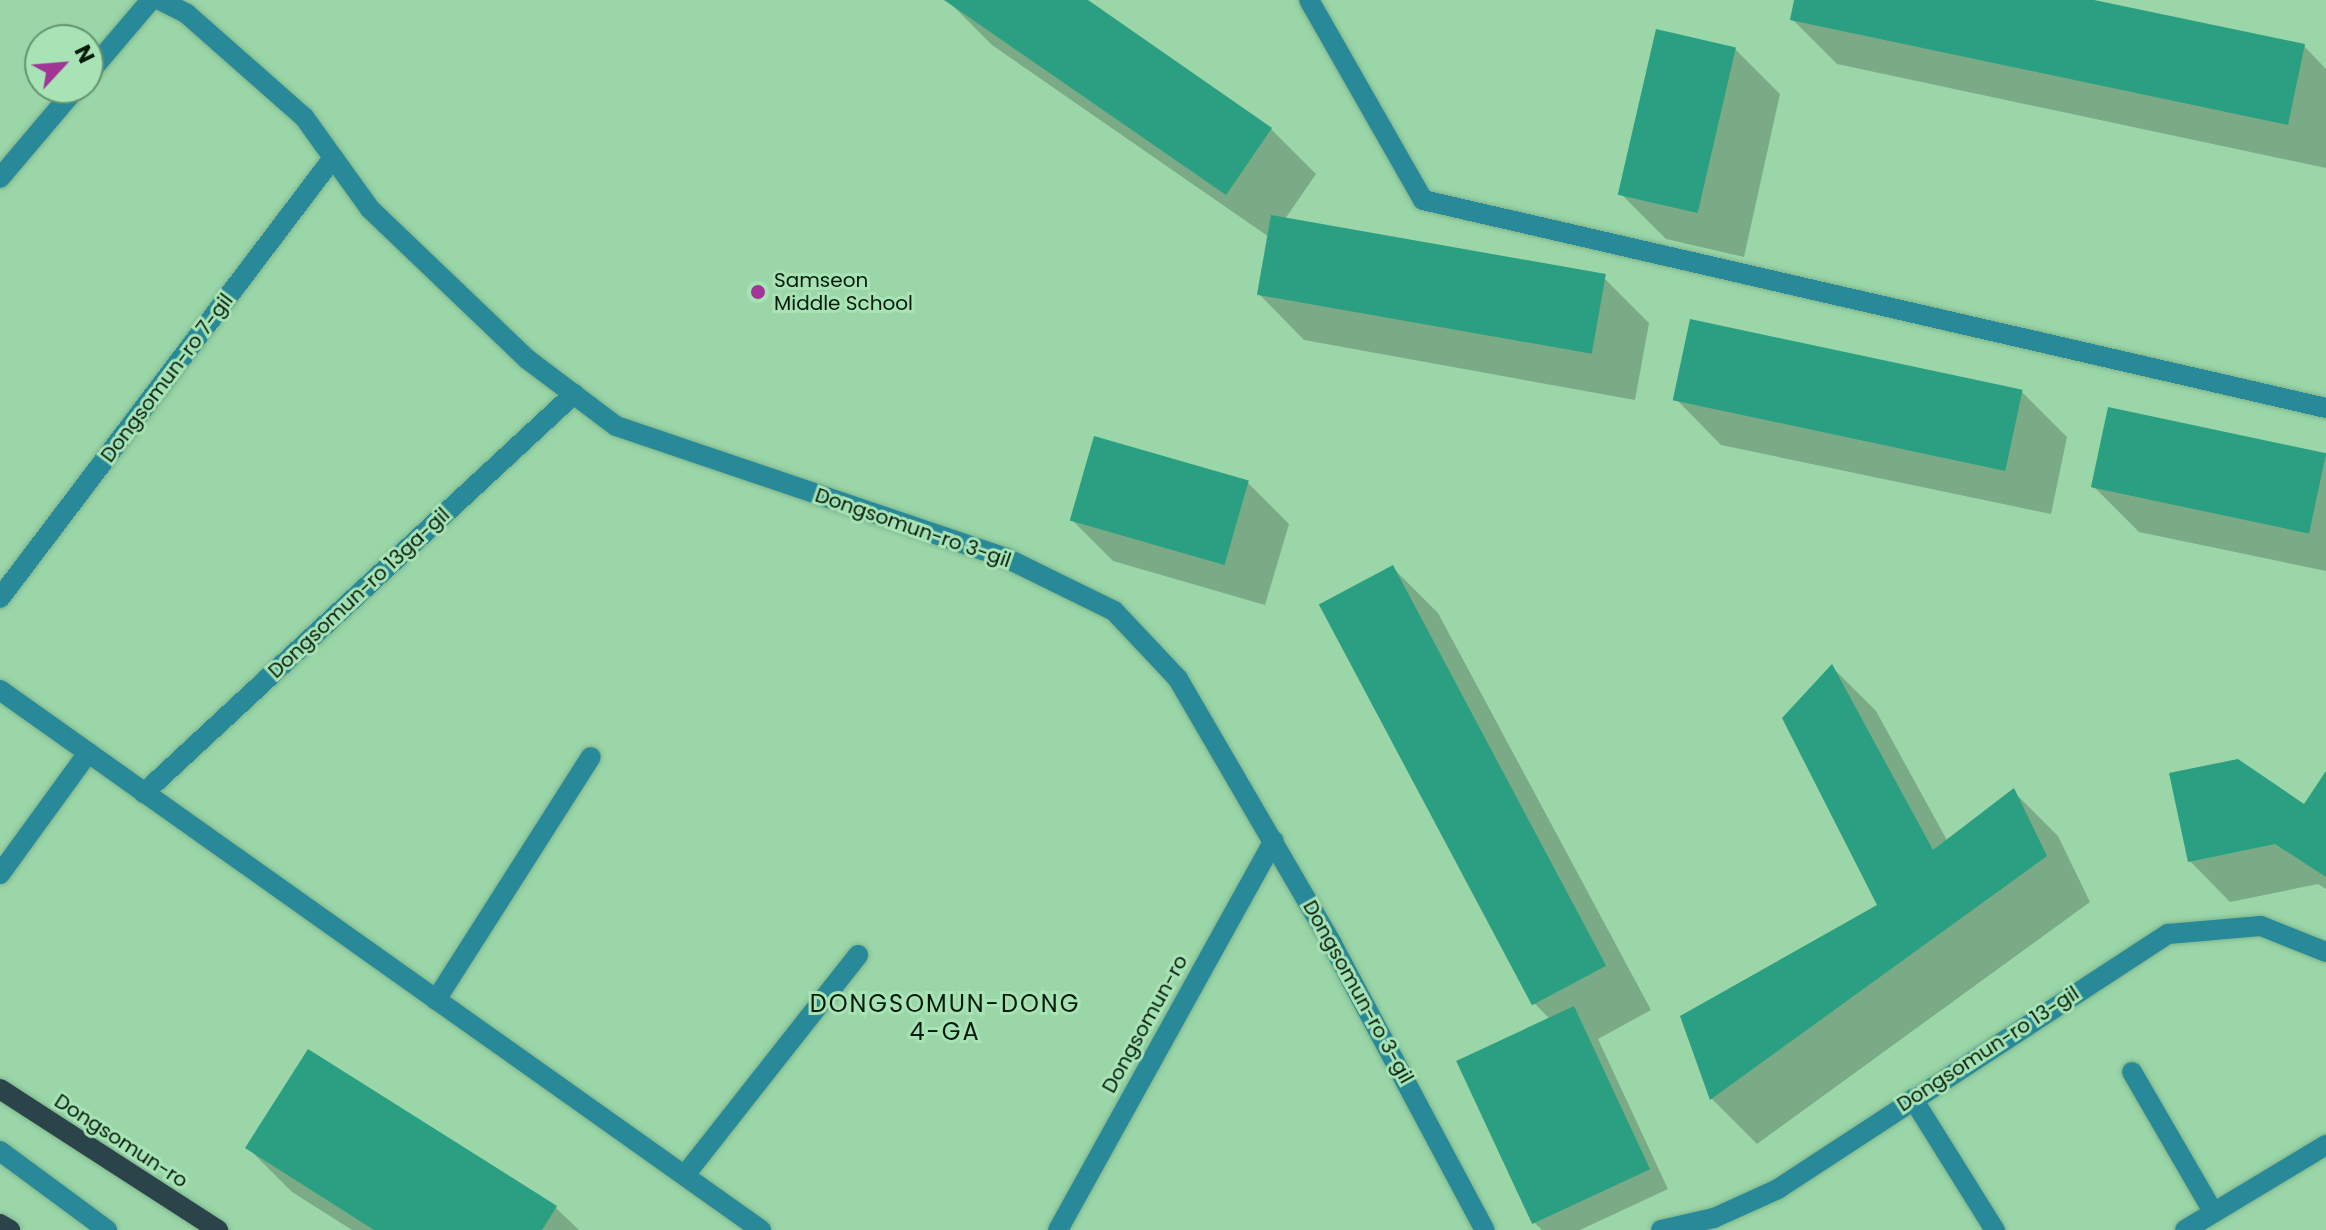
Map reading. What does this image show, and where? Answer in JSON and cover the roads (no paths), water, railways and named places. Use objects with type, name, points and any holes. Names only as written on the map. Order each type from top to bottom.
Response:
[{"type":"main road","name":"Dongsomun-ro","points":[[0,1089],[218,1230]]},
{"type":"main road","points":[[0,1224],[10,1230]]},
{"type":"street","points":[[104,55],[151,0]]},
{"type":"street","name":"Dongsomun-ro 3-gil","points":[[160,0],[187,14],[304,117],[370,209],[527,359],[616,426],[1006,558],[1114,611],[1178,679],[1274,841],[1485,1230]]},
{"type":"street","points":[[1309,0],[1423,200],[2326,408]]},
{"type":"street","points":[[0,178],[62,104]]},
{"type":"street","name":"Dongsomun-ro 7-gil","points":[[0,598],[333,158]]},
{"type":"street","name":"Dongsomun-ro 13ga-gil","points":[[144,793],[574,394]]},
{"type":"street","points":[[0,690],[761,1230]]},
{"type":"street","points":[[0,874],[88,753]]},
{"type":"street","points":[[436,1000],[591,757]]},
{"type":"street","name":"Dongsomun-ro","points":[[1058,1230],[1274,841]]},
{"type":"street","name":"Dongsomun-ro 13-gil","points":[[1661,1230],[1714,1218],[1778,1189],[2168,934],[2261,926],[2326,952]]},
{"type":"street","points":[[685,1175],[858,955]]},
{"type":"street","points":[[2132,1072],[2213,1212]]},
{"type":"street","points":[[1913,1099],[1995,1230]]},
{"type":"street","points":[[2185,1230],[2326,1145]]},
{"type":"street","points":[[0,1151],[107,1230]]},
{"type":"street","points":[[0,1166],[84,1230]]},
{"type":"place","name":"Samseon Middle School","points":[[758,292]]},
{"type":"district","name":"DONGSOMUN-DONG 4-GA","points":[[945,1018]]}]
